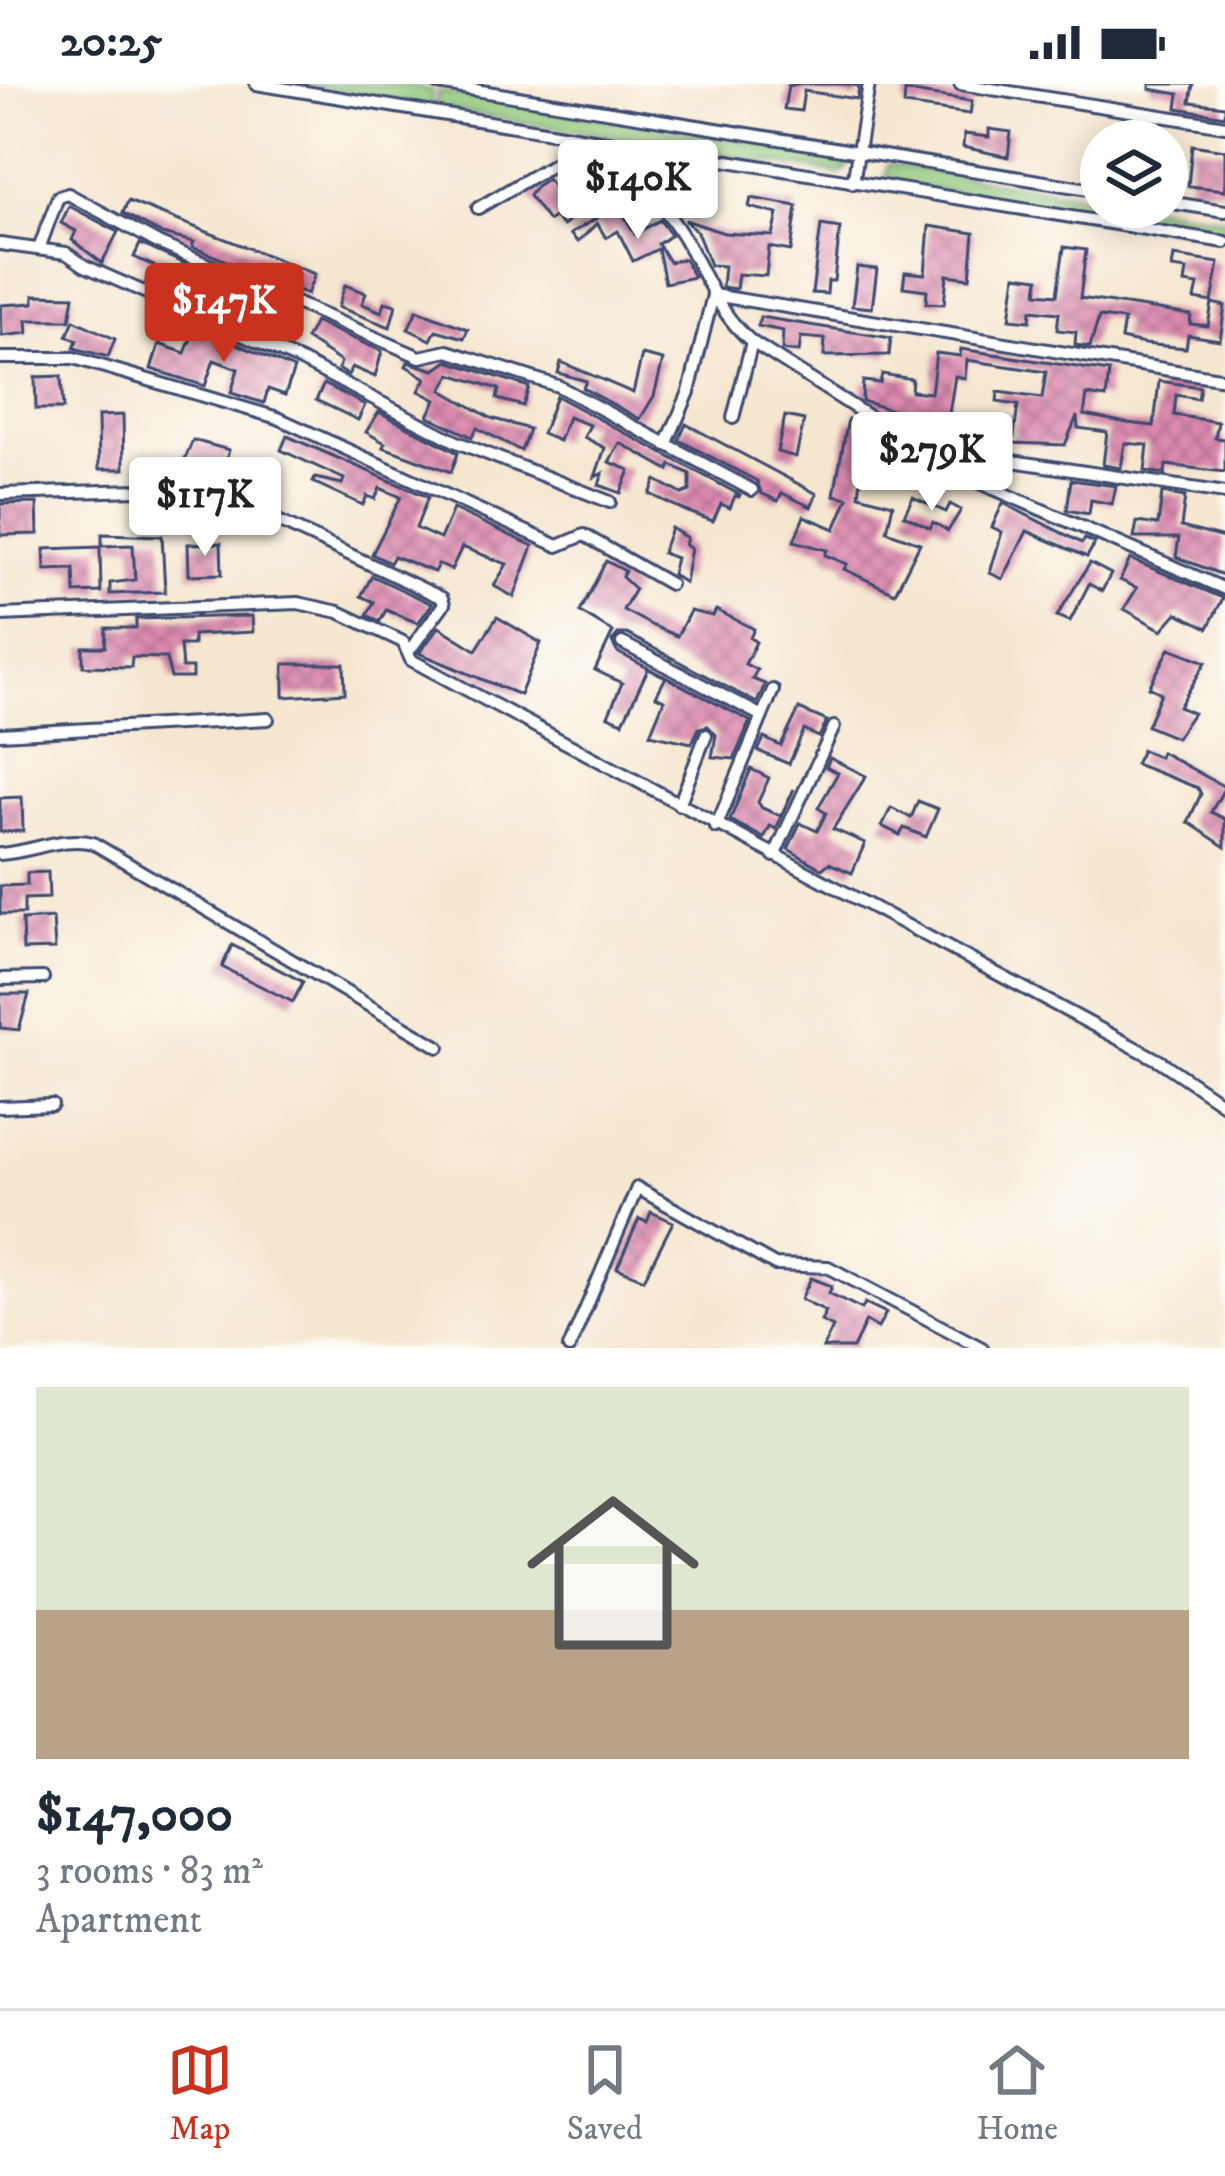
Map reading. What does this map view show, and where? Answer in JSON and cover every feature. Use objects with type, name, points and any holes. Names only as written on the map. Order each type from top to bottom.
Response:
[{"type":"street","points":[[256,84],[1225,242]]},
{"type":"street","points":[[438,84],[1080,188]]},
{"type":"street","points":[[853,183],[868,84]]},
{"type":"street","points":[[959,84],[1225,126]]},
{"type":"street","points":[[478,208],[567,156],[576,139]]},
{"type":"street","points":[[602,143],[602,167],[642,207],[659,204],[680,226],[728,322],[752,342],[957,473],[1225,589]]},
{"type":"street","points":[[40,246],[58,197],[68,194],[158,243],[420,357],[448,351],[558,386],[752,490]]},
{"type":"street","points":[[1188,205],[1225,211]]},
{"type":"street","points":[[0,244],[66,253],[85,266],[301,361],[458,442],[610,502]]},
{"type":"street","points":[[713,295],[1225,380]]},
{"type":"street","points":[[666,445],[689,392],[713,295]]},
{"type":"street","points":[[733,418],[752,342]]},
{"type":"street","points":[[0,358],[74,358],[278,418],[558,545],[584,535],[670,584]]},
{"type":"street","points":[[909,446],[1225,494]]},
{"type":"street","points":[[0,494],[244,487],[259,512],[442,598],[444,604],[409,651]]},
{"type":"street","points":[[0,615],[312,604],[403,642],[411,660],[1160,1061],[1225,1105]]},
{"type":"street","points":[[622,643],[762,716]]},
{"type":"street","points":[[716,826],[772,690]]},
{"type":"street","points":[[0,734],[268,719]]},
{"type":"street","points":[[774,856],[834,727]]},
{"type":"street","points":[[679,805],[706,735]]},
{"type":"street","points":[[0,854],[40,851],[78,839],[93,843],[439,1047]]},
{"type":"street","points":[[0,979],[43,978]]},
{"type":"street","points":[[0,1106],[52,1105]]},
{"type":"street","points":[[569,1348],[634,1192],[642,1188],[775,1265],[828,1267],[982,1348]]},
{"type":"green space","points":[[294,84],[399,84],[432,90],[430,107]]},
{"type":"green space","points":[[438,91],[840,157],[848,167],[841,174],[435,108]]},
{"type":"green space","points":[[888,164],[1080,195],[1080,213],[885,182]]},
{"type":"green space","points":[[1188,212],[1225,218],[1225,236],[1175,228],[1188,228]]},
{"type":"building","points":[[1150,84],[1193,84],[1190,102],[1225,106],[1225,116],[1177,108],[1179,94],[1150,89]]},
{"type":"building","points":[[788,86],[859,86],[857,99],[804,91],[801,111],[784,109]]},
{"type":"building","points":[[905,91],[972,101],[970,114],[904,105]]},
{"type":"building","points":[[989,129],[1011,132],[1008,157],[963,147],[964,134],[989,137]]},
{"type":"building","points":[[1192,145],[1225,150],[1225,190],[1188,186]]},
{"type":"building","points":[[618,166],[664,174],[661,195],[641,192]]},
{"type":"building","points":[[586,168],[600,191],[563,226],[554,217],[548,221],[529,196],[536,186],[547,179],[559,194]]},
{"type":"building","points":[[751,198],[797,206],[791,251],[769,247],[766,276],[738,274],[736,289],[722,287],[724,266],[710,265],[697,232],[685,220],[724,233],[773,236],[778,214],[749,207]]},
{"type":"building","points":[[128,201],[315,274],[307,294],[192,247],[194,242],[162,234],[123,213]]},
{"type":"building","points":[[618,205],[635,234],[660,220],[671,235],[658,244],[669,262],[684,259],[694,277],[665,283],[658,249],[633,261],[618,231],[606,238],[597,223],[578,242],[570,234]]},
{"type":"building","points":[[69,206],[118,232],[102,263],[72,240],[76,231],[61,223]]},
{"type":"building","points":[[821,225],[840,228],[834,281],[828,281],[827,294],[812,293]]},
{"type":"building","points":[[929,226],[974,233],[970,278],[947,275],[944,304],[926,303],[927,290],[903,287],[905,272],[925,274]]},
{"type":"building","points":[[140,244],[277,305],[267,329],[247,320],[250,312],[233,305],[226,318],[146,282],[154,266],[134,257]]},
{"type":"building","points":[[1064,247],[1086,250],[1080,298],[1191,315],[1190,324],[1208,326],[1212,303],[1225,306],[1220,340],[1188,335],[1186,348],[1144,344],[1121,339],[1124,320],[1099,317],[1090,347],[1075,345],[1076,332],[1057,330],[1059,313],[1031,310],[1030,321],[1010,319],[1016,275],[1039,278],[1037,293],[1057,295]]},
{"type":"building","points":[[1174,256],[1219,263],[1212,302],[1195,299],[1198,285],[1185,283],[1187,270],[1172,268]]},
{"type":"building","points":[[857,267],[877,269],[872,308],[852,306]]},
{"type":"building","points":[[345,285],[366,293],[362,304],[382,312],[385,302],[396,305],[390,327],[338,307]]},
{"type":"building","points":[[34,295],[74,296],[70,320],[27,320],[28,333],[2,336],[1,305],[34,303]]},
{"type":"building","points":[[417,310],[468,329],[464,338],[436,330],[431,340],[408,329]]},
{"type":"building","points":[[760,317],[891,338],[889,355],[824,356],[825,339],[801,337],[799,352],[782,350],[783,331],[758,326]]},
{"type":"building","points":[[74,320],[115,339],[108,357],[74,348],[77,340],[67,336]]},
{"type":"building","points":[[315,322],[382,351],[375,377],[352,367],[348,375],[338,369],[341,362],[306,339]]},
{"type":"building","points":[[196,326],[294,369],[285,395],[268,389],[264,403],[231,393],[238,369],[214,360],[205,386],[151,369],[159,344],[185,353]]},
{"type":"building","points":[[961,349],[1109,372],[1106,398],[1087,395],[1084,415],[1128,423],[1154,426],[1159,381],[1200,387],[1198,399],[1176,395],[1174,415],[1218,422],[1215,438],[1225,439],[1225,472],[1166,465],[1165,474],[1145,471],[1148,445],[1125,443],[1121,468],[1103,465],[1107,432],[1078,428],[1077,416],[1065,445],[1013,443],[1018,405],[997,402],[998,392],[1042,398],[1046,372],[967,360],[965,378],[955,376],[946,432],[926,429],[927,421],[862,401],[863,381],[880,383],[882,374],[912,379],[911,391],[931,393],[936,353],[960,356]]},
{"type":"building","points":[[642,355],[663,360],[654,396],[640,419],[583,388],[586,381],[558,373],[561,362],[633,393]]},
{"type":"building","points":[[448,361],[529,387],[523,406],[497,399],[499,389],[451,374],[442,390],[491,418],[529,429],[521,451],[477,428],[472,437],[428,416],[436,400],[419,391],[426,378],[406,366],[408,362],[435,370]]},
{"type":"building","points":[[61,376],[63,409],[36,409],[35,377]]},
{"type":"building","points":[[324,384],[365,405],[358,420],[316,400]]},
{"type":"building","points":[[556,396],[739,497],[735,496],[730,508],[721,504],[713,521],[686,511],[650,494],[656,480],[682,494],[690,491],[690,474],[671,465],[669,470],[620,443],[609,462],[630,470],[621,493],[599,485],[603,473],[595,477],[605,448],[584,437],[590,425],[568,417],[559,441],[542,434]]},
{"type":"building","points":[[379,412],[458,453],[451,472],[383,447],[385,443],[366,432]]},
{"type":"building","points":[[123,415],[124,469],[99,469],[98,416]]},
{"type":"building","points":[[785,416],[804,420],[796,457],[777,452]]},
{"type":"building","points":[[848,419],[875,432],[864,452],[859,495],[893,504],[887,531],[920,543],[895,593],[844,569],[847,564],[825,555],[827,550],[794,541],[804,516],[835,529],[848,498],[834,495]]},
{"type":"building","points":[[686,424],[817,494],[811,507],[782,493],[778,501],[761,493],[757,481],[679,440]]},
{"type":"building","points":[[287,436],[428,497],[416,528],[440,539],[453,509],[533,546],[514,597],[494,586],[507,564],[462,547],[451,570],[438,564],[434,572],[394,556],[390,563],[372,554],[401,497],[380,488],[375,499],[367,496],[363,505],[313,482],[315,478],[342,484],[344,479],[281,450]]},
{"type":"building","points":[[193,440],[229,450],[223,470],[184,461]]},
{"type":"building","points":[[1071,480],[1116,486],[1112,504],[1091,500],[1089,514],[1067,510]]},
{"type":"building","points":[[1162,493],[1185,497],[1181,527],[1224,538],[1223,575],[1176,557],[1179,538],[1134,538],[1137,522],[1158,525]]},
{"type":"building","points":[[913,497],[946,512],[950,504],[961,510],[948,531],[933,522],[930,528],[904,515]]},
{"type":"building","points":[[37,503],[38,534],[0,535],[0,504]]},
{"type":"building","points":[[1003,503],[1082,543],[1085,539],[1095,543],[1087,557],[1027,531],[1003,579],[990,573],[1002,532],[992,527]]},
{"type":"building","points":[[671,528],[687,538],[685,545],[691,548],[685,583],[672,574],[676,558],[662,553]]},
{"type":"building","points":[[102,534],[162,536],[165,592],[110,594],[110,583],[135,580],[133,545],[102,546]]},
{"type":"building","points":[[221,543],[222,574],[189,575],[188,544]]},
{"type":"building","points":[[100,547],[101,592],[75,593],[74,569],[45,570],[44,549]]},
{"type":"building","points":[[1130,559],[1223,598],[1208,628],[1177,613],[1162,630],[1124,609],[1137,588],[1120,580]]},
{"type":"building","points":[[606,561],[625,571],[622,577],[635,589],[623,610],[653,626],[677,636],[690,611],[713,616],[716,610],[754,629],[750,638],[756,642],[745,664],[757,670],[752,679],[765,684],[757,703],[627,634],[618,634],[612,642],[617,652],[660,674],[648,669],[623,722],[608,716],[622,683],[595,670],[613,632],[580,612]]},
{"type":"building","points":[[1090,563],[1111,574],[1102,591],[1089,584],[1070,621],[1057,616]]},
{"type":"building","points":[[372,576],[432,604],[418,623],[386,610],[380,621],[367,615],[374,602],[361,596]]},
{"type":"building","points":[[252,616],[253,632],[193,635],[193,645],[180,645],[182,668],[192,668],[192,678],[171,678],[166,658],[132,657],[131,667],[83,666],[83,647],[105,647],[106,628],[136,628],[136,619]]},
{"type":"building","points":[[497,617],[541,643],[520,695],[419,653],[439,627],[476,650]]},
{"type":"building","points":[[1170,648],[1206,662],[1179,707],[1193,713],[1176,738],[1147,726],[1161,693],[1149,687]]},
{"type":"building","points":[[284,664],[344,664],[345,693],[284,697]]},
{"type":"building","points":[[666,677],[750,721],[734,759],[712,757],[716,735],[708,726],[699,728],[692,743],[650,734],[664,700],[656,696]]},
{"type":"building","points":[[799,709],[827,721],[819,737],[804,730],[789,764],[758,751],[764,738],[781,746]]},
{"type":"building","points":[[1142,750],[1159,757],[1161,752],[1225,787],[1211,812],[1225,819],[1225,847],[1188,822],[1201,794],[1198,788],[1135,764]]},
{"type":"building","points":[[830,758],[866,776],[833,829],[865,843],[852,873],[829,863],[822,869],[788,849],[800,823],[817,831],[826,813],[818,808],[838,773],[826,767]]},
{"type":"building","points":[[751,769],[769,778],[758,802],[762,808],[781,816],[794,789],[776,829],[770,826],[764,838],[730,820]]},
{"type":"building","points":[[22,797],[23,831],[0,832],[0,798]]},
{"type":"building","points":[[918,801],[938,809],[926,837],[904,828],[900,835],[882,826],[891,808],[911,818]]},
{"type":"building","points":[[48,872],[49,898],[24,899],[24,914],[0,914],[0,886],[27,885],[27,873]]},
{"type":"building","points":[[53,918],[55,949],[23,950],[22,920]]},
{"type":"building","points":[[232,945],[303,982],[293,1002],[222,967]]},
{"type":"building","points":[[0,994],[29,994],[19,1030],[0,1028]]},
{"type":"building","points":[[651,1212],[673,1222],[644,1279],[617,1268],[639,1219],[647,1222]]},
{"type":"building","points":[[811,1278],[832,1286],[829,1293],[862,1309],[865,1303],[886,1313],[878,1328],[866,1321],[853,1348],[823,1348],[833,1327],[821,1321],[826,1311],[801,1299]]}]
